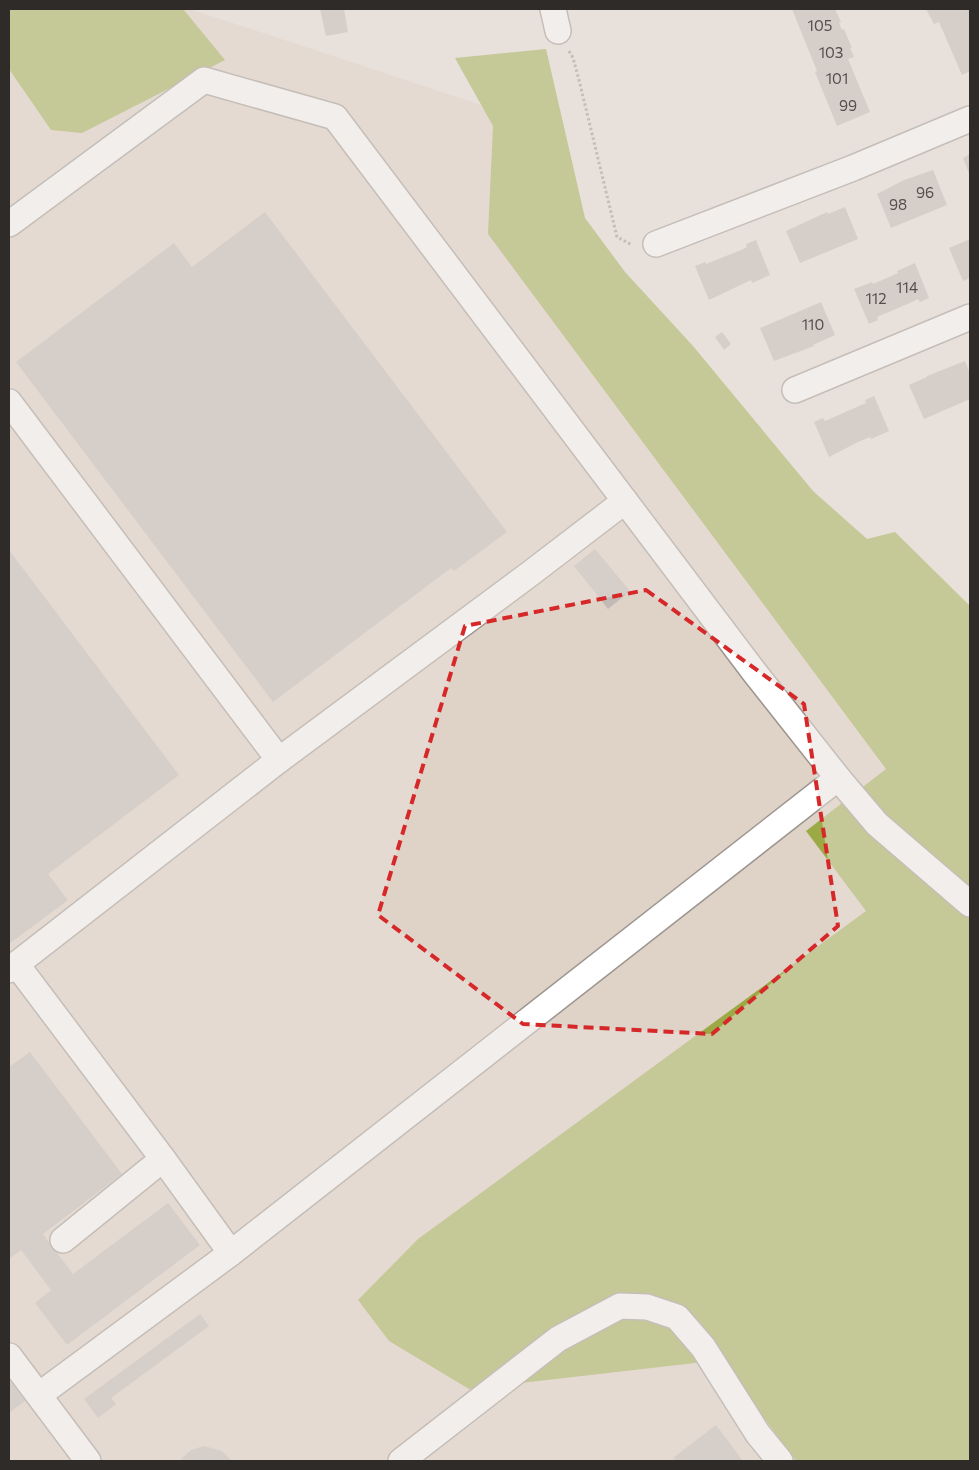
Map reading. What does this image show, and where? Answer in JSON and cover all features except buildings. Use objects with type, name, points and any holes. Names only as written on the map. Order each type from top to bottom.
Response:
[{"type":"lane","points":[[9,224],[204,80],[335,116],[755,673],[838,778],[877,824],[970,904]]},
{"type":"lane","points":[[656,244],[853,168],[970,119]]},
{"type":"lane","points":[[795,390],[970,317]]},
{"type":"lane","points":[[9,402],[278,760]]},
{"type":"lane","points":[[231,1252],[163,1159],[13,967],[278,760],[532,573],[625,501]]},
{"type":"lane","points":[[39,1395],[231,1252],[838,778]]},
{"type":"lane","points":[[63,1240],[163,1159]]},
{"type":"lane","points":[[401,1461],[558,1339],[620,1306],[647,1307],[677,1317],[703,1347],[758,1434],[780,1461]]},
{"type":"lane","points":[[9,1356],[88,1461]]},
{"type":"path","points":[[555,20],[573,58],[617,237],[634,246],[656,244]]},
{"type":"highlighted area","points":[[646,590],[804,704],[838,926],[712,1034],[523,1024],[378,915],[465,626]]},
{"type":"shaded area","points":[[9,9],[190,9],[487,107],[970,731],[970,1461],[9,1461]]},
{"type":"green space","points":[[9,9],[183,9],[225,60],[82,133],[51,130],[9,69]]},
{"type":"green space","points":[[546,49],[585,218],[625,272],[693,346],[813,491],[867,539],[895,532],[970,606],[970,1461],[796,1461],[721,1360],[469,1389],[389,1341],[358,1300],[418,1239],[866,911],[806,831],[886,769],[488,234],[493,126],[455,58]]}]
